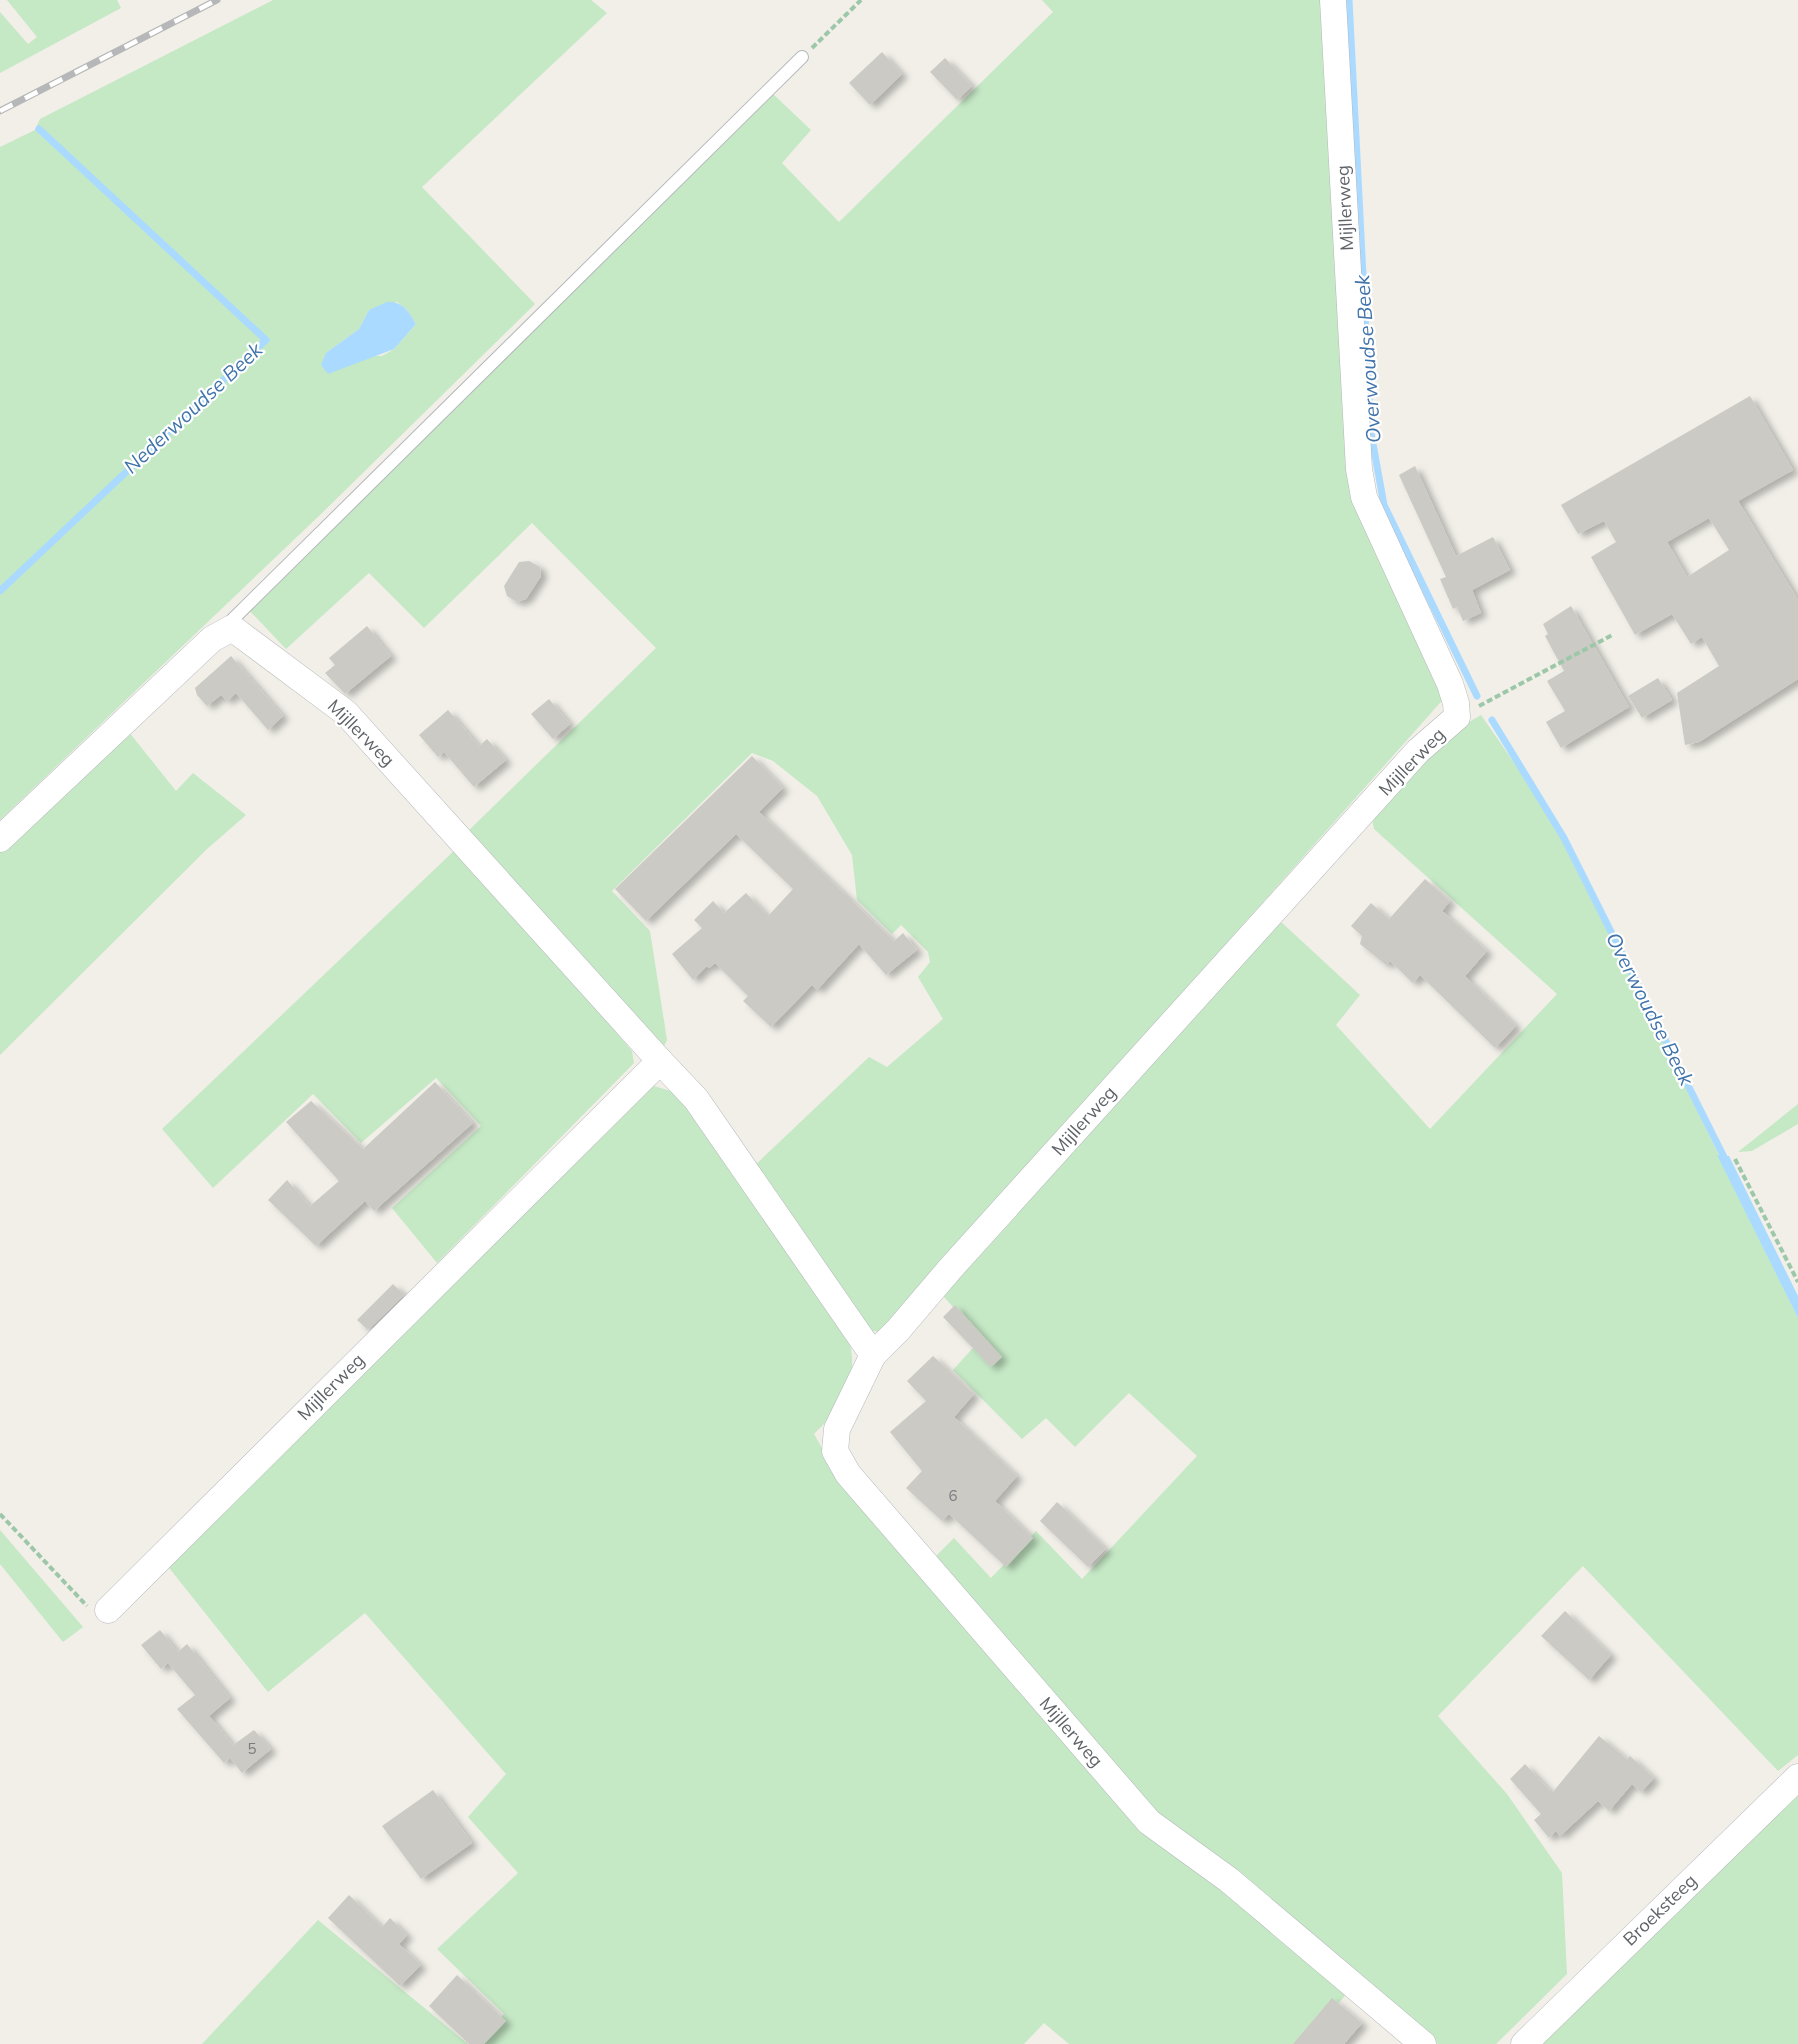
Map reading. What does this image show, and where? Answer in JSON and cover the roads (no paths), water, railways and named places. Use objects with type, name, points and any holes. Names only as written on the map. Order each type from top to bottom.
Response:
[{"type":"street","name":"Mijllerweg","points":[[1333,0],[1362,488],[1393,565],[1449,684],[1456,703],[1457,717],[1418,752],[873,1355],[837,1429],[835,1451],[848,1474],[1149,1822],[1229,1880],[1423,2044]]},
{"type":"street","name":"Mijllerweg","points":[[232,628],[346,713],[696,1099],[873,1355]]},
{"type":"street","points":[[0,839],[212,639],[232,628]]},
{"type":"street","name":"Mijllerweg","points":[[108,1610],[660,1061]]},
{"type":"street","name":"Broeksteeg","points":[[1524,2044],[1798,1777]]},
{"type":"lane","points":[[232,628],[231,620],[802,57]]},
{"type":"water","points":[[387,302],[401,305],[416,324],[394,349],[328,374],[321,365],[326,353],[359,329],[369,310]]},
{"type":"water","points":[[1717,1155],[1729,1156],[1798,1296],[1798,1318]]},
{"type":"waterway","name":"Overwoudse Beek","points":[[1349,0],[1371,433],[1384,505],[1477,696]]},
{"type":"waterway","name":"Nederwoudse Beek","points":[[0,591],[266,340],[39,129]]},
{"type":"waterway","name":"Overwoudse Beek","points":[[1492,720],[1564,838],[1727,1163]]},
{"type":"railway","points":[[0,111],[217,0]]}]
